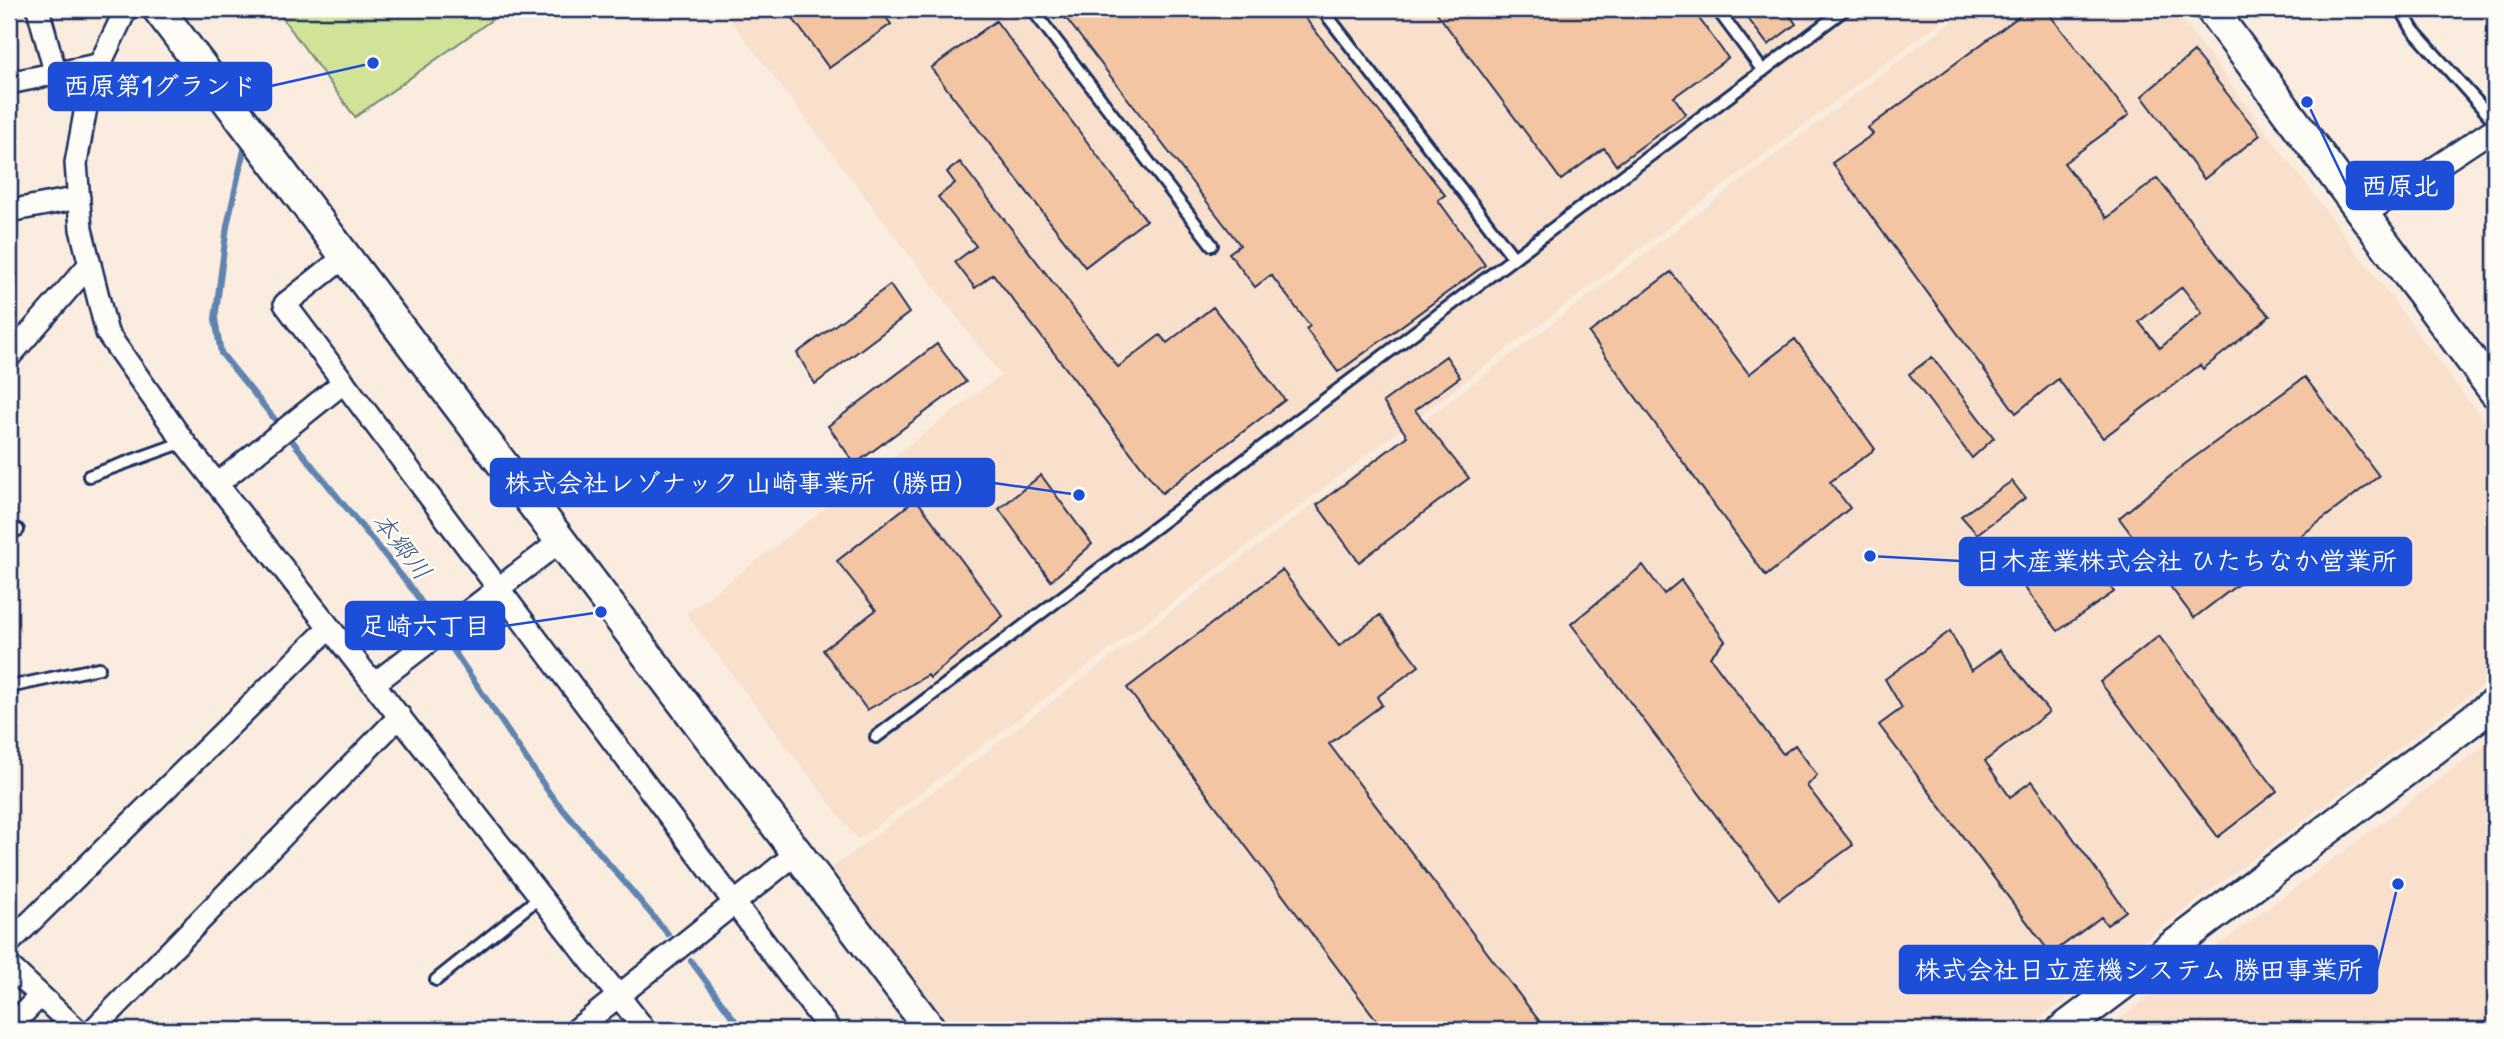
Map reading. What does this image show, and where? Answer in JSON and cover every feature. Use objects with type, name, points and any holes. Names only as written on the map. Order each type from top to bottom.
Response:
[{"type":"street","points":[[38,9],[56,75]]},
{"type":"street","points":[[126,9],[97,65],[90,85],[76,163],[81,229],[107,333],[184,442],[645,1030]]},
{"type":"street","points":[[158,9],[563,539],[931,1030]]},
{"type":"street","points":[[2211,9],[2495,392]]},
{"type":"street","points":[[9,83],[97,65]]},
{"type":"street","points":[[2365,214],[2495,128]]},
{"type":"street","points":[[9,211],[79,198]]},
{"type":"street","points":[[347,255],[285,304],[830,1030]]},
{"type":"street","points":[[9,357],[90,264]]},
{"type":"street","points":[[217,484],[344,382]]},
{"type":"street","points":[[375,683],[563,539]]},
{"type":"street","points":[[9,943],[329,628]]},
{"type":"street","points":[[2062,1030],[2495,703]]},
{"type":"street","points":[[93,1030],[400,716]]},
{"type":"street","points":[[576,1030],[798,852]]},
{"type":"street","points":[[9,966],[76,1030]]},
{"type":"street","points":[[9,1028],[40,996]]},
{"type":"lane","points":[[1032,9],[1212,245]]},
{"type":"lane","points":[[1322,9],[1514,258]]},
{"type":"lane","points":[[1717,9],[1763,71]]},
{"type":"lane","points":[[876,737],[1845,9]]},
{"type":"lane","points":[[2400,9],[2413,30],[2495,122]]},
{"type":"lane","points":[[89,476],[184,442]]},
{"type":"lane","points":[[9,687],[99,668]]},
{"type":"lane","points":[[436,981],[541,896]]},
{"type":"shaded area","points":[[722,9],[1957,9],[858,840],[686,614],[1001,375]]},
{"type":"shaded area","points":[[1968,9],[2174,9],[2495,436],[2495,676],[2025,1030],[945,1030],[827,872]]},
{"type":"shaded area","points":[[2495,738],[2495,1030],[2105,1030]]},
{"type":"green space","points":[[276,9],[507,9],[355,117]]},
{"type":"building","points":[[786,9],[879,9],[891,24],[829,68]]},
{"type":"building","points":[[1059,9],[1298,9],[1445,195],[1438,200],[1485,265],[1338,372],[1306,329],[1310,326],[1271,275],[1255,287],[1229,253],[1240,245]]},
{"type":"building","points":[[1434,9],[1692,9],[1728,58],[1674,97],[1686,114],[1616,165],[1604,148],[1561,180]]},
{"type":"building","points":[[1741,9],[1785,9],[1796,24],[1768,45]]},
{"type":"building","points":[[2029,9],[2045,9],[2129,115],[2064,163],[2107,218],[2157,178],[2239,283],[2270,316],[2203,369],[2200,365],[2103,438],[2058,379],[2016,413],[1832,163],[1873,134],[1868,128]],"holes":[[[2182,287],[2202,313],[2160,348],[2139,322]]]},
{"type":"building","points":[[996,21],[1146,220],[1085,267],[931,68]]},
{"type":"building","points":[[2194,52],[2260,135],[2204,179],[2142,96]]},
{"type":"building","points":[[960,162],[1118,367],[1160,335],[1167,343],[1213,307],[1285,400],[1162,493],[993,274],[975,288],[955,262],[976,246],[938,197],[955,183],[947,172]]},
{"type":"building","points":[[1671,272],[1749,374],[1795,339],[1875,449],[1830,482],[1850,508],[1766,576],[1589,333]]},
{"type":"building","points":[[890,285],[909,313],[815,384],[797,353]]},
{"type":"building","points":[[937,344],[966,382],[855,464],[828,426]]},
{"type":"building","points":[[1446,356],[1460,377],[1415,410],[1469,478],[1359,562],[1317,505],[1407,436],[1383,402]]},
{"type":"building","points":[[1932,357],[1994,438],[1972,458],[1909,374]]},
{"type":"building","points":[[2305,377],[2379,476],[2194,618],[2119,518],[2185,464]]},
{"type":"building","points":[[1041,475],[1092,544],[1051,581],[999,509]]},
{"type":"building","points":[[2012,481],[2025,498],[1977,534],[1961,516]]},
{"type":"building","points":[[916,499],[1003,616],[930,678],[928,675],[867,710],[823,650],[876,610],[837,561]]},
{"type":"building","points":[[2081,546],[2114,592],[2058,631],[2025,588]]},
{"type":"building","points":[[1643,565],[1664,594],[1681,580],[1725,641],[1710,657],[1783,754],[1795,745],[1817,775],[1807,786],[1853,845],[1779,899],[1571,624]]},
{"type":"building","points":[[1282,570],[1339,646],[1380,615],[1419,666],[1377,697],[1382,705],[1329,744],[1546,1030],[1384,1030],[1127,688]]},
{"type":"building","points":[[1950,631],[1971,671],[2000,650],[2049,712],[1985,761],[2010,797],[2032,781],[2126,911],[2107,925],[2101,917],[2051,954],[1879,725],[1902,708],[1885,679]]},
{"type":"building","points":[[2159,636],[2277,791],[2218,837],[2100,682]]},
{"type":"waterway","name":"本郷川","points":[[244,150],[227,226],[215,319],[221,353],[413,590],[550,794],[668,934]]},
{"type":"waterway","name":"本郷川","points":[[691,961],[742,1030]]},
{"type":"place","name":"西原第1グランド","points":[[373,63]]},
{"type":"place","name":"西原北","points":[[2307,102]]},
{"type":"place","name":"株式会社レゾナック 山崎事業所（勝田）","points":[[1079,495]]},
{"type":"place","name":"日木産業株式会社 ひたちなか営業所","points":[[1870,556]]},
{"type":"place","name":"足崎六丁目","points":[[601,612]]},
{"type":"place","name":"株式会社日立産機システム 勝田事業所","points":[[2398,884]]}]
